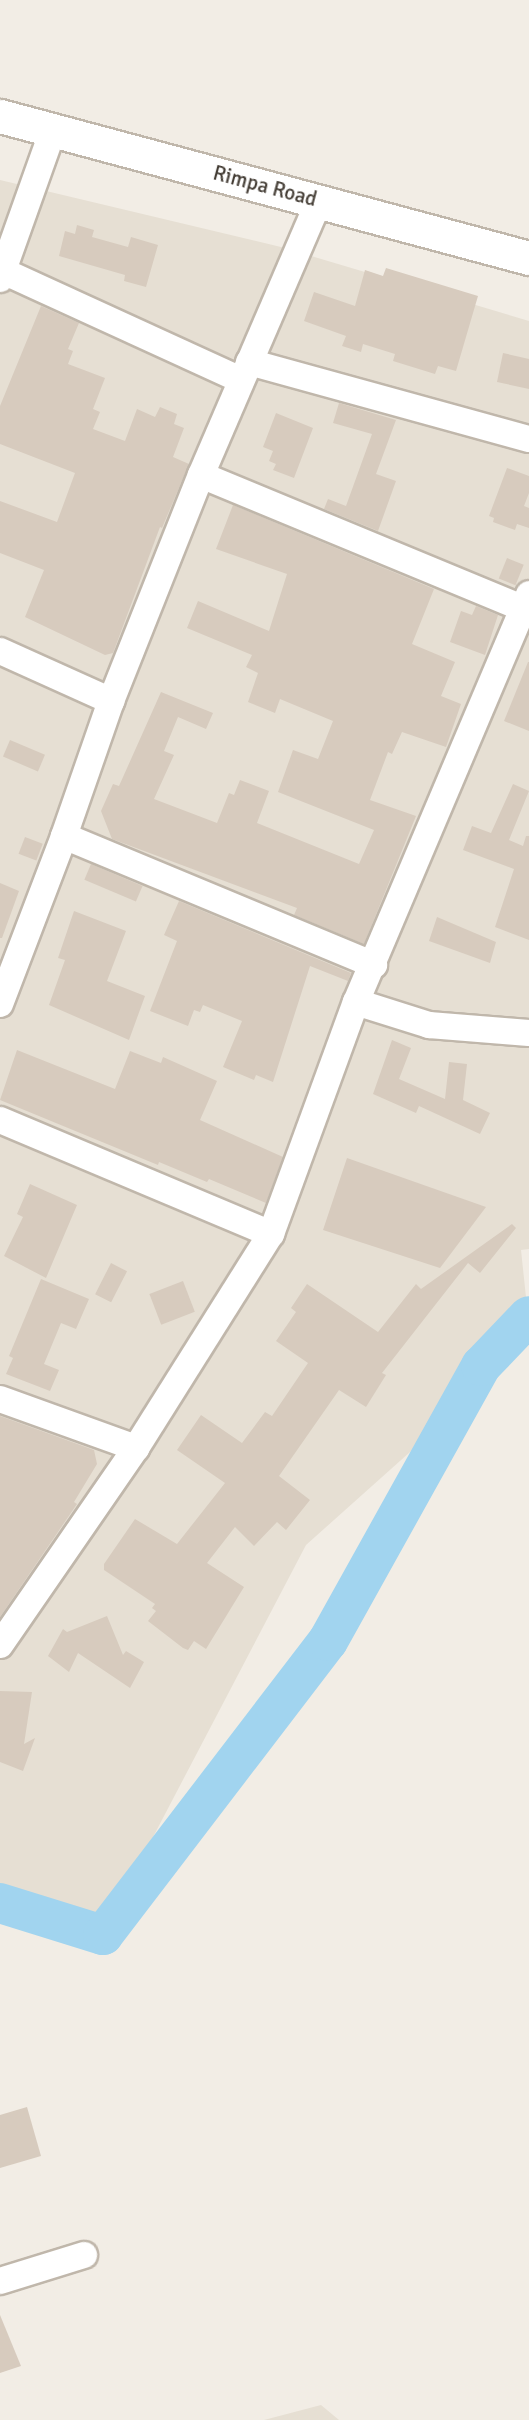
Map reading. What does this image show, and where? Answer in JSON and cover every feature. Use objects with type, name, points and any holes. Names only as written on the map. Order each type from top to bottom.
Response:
[{"type":"street","name":"Rimpa Road","points":[[0,116],[529,258]]},
{"type":"street","points":[[53,130],[1,275],[245,371],[529,439]]},
{"type":"street","points":[[0,1004],[64,836],[111,701],[201,475],[319,201]]},
{"type":"street","points":[[0,1645],[136,1448],[271,1234],[356,1002],[374,965],[526,601],[201,475]]},
{"type":"street","points":[[0,651],[111,701]]},
{"type":"street","points":[[64,836],[374,965]]},
{"type":"street","points":[[356,1002],[429,1025],[529,1032]]},
{"type":"street","points":[[0,1120],[271,1234]]},
{"type":"street","points":[[0,1399],[136,1448]]},
{"type":"street","points":[[0,2281],[84,2255]]},
{"type":"shaded area","points":[[0,180],[281,247],[529,321],[529,1249],[521,1250],[528,1316],[457,1410],[306,1545],[98,1942],[0,1887]]},
{"type":"shaded area","points":[[321,2405],[339,2420],[264,2420]]},
{"type":"building","points":[[77,225],[94,230],[92,237],[128,247],[131,237],[158,245],[146,287],[124,281],[125,275],[59,256],[65,231],[75,234]]},
{"type":"building","points":[[386,268],[478,296],[456,371],[438,366],[435,374],[393,361],[395,354],[363,344],[361,352],[342,346],[346,336],[304,321],[314,292],[355,306],[365,270],[383,276]]},
{"type":"building","points":[[41,306],[79,323],[68,349],[73,351],[68,364],[105,378],[93,409],[100,412],[93,429],[125,441],[137,409],[155,417],[160,407],[177,414],[174,424],[184,428],[173,457],[189,464],[162,528],[160,527],[113,653],[105,655],[25,617],[44,570],[0,553],[0,501],[57,522],[75,473],[0,444],[0,406]]},
{"type":"building","points":[[503,353],[529,359],[529,389],[497,382]]},
{"type":"building","points":[[339,403],[396,420],[376,474],[396,481],[378,531],[324,509],[328,499],[346,506],[372,434],[333,423]]},
{"type":"building","points":[[276,413],[313,428],[294,478],[273,470],[276,464],[269,461],[273,451],[263,447]]},
{"type":"building","points":[[507,468],[529,476],[529,493],[524,506],[529,508],[529,528],[517,524],[515,530],[493,522],[494,518],[489,516]]},
{"type":"building","points":[[233,505],[434,589],[412,644],[455,662],[441,696],[461,704],[446,747],[402,732],[392,754],[388,752],[370,800],[416,816],[364,944],[294,915],[297,908],[112,839],[101,811],[113,784],[119,786],[161,692],[213,713],[206,729],[178,717],[164,751],[174,755],[154,799],[217,823],[229,793],[234,795],[240,780],[269,791],[257,823],[359,864],[374,830],[278,792],[293,750],[318,759],[333,721],[280,699],[275,713],[248,702],[258,673],[246,667],[252,655],[187,628],[198,601],[269,631],[287,574],[216,549]]},
{"type":"building","points":[[507,558],[524,565],[515,585],[499,578]]},
{"type":"building","points":[[476,606],[498,615],[485,655],[450,642],[461,611],[472,615]]},
{"type":"building","points":[[529,662],[529,731],[504,721]]},
{"type":"building","points":[[10,740],[45,755],[38,771],[3,757]]},
{"type":"building","points":[[513,784],[529,791],[509,840],[523,846],[526,836],[529,836],[529,940],[495,927],[514,869],[463,850],[472,826],[491,833]]},
{"type":"building","points":[[25,837],[43,844],[36,861],[19,854]]},
{"type":"building","points":[[91,864],[143,886],[136,902],[84,880]]},
{"type":"building","points":[[0,883],[19,891],[2,938],[0,938]]},
{"type":"building","points":[[179,901],[351,973],[348,981],[310,966],[273,1082],[256,1075],[254,1080],[223,1067],[242,1021],[203,1005],[200,1012],[194,1010],[188,1026],[150,1011],[177,941],[164,935]]},
{"type":"building","points":[[74,911],[126,931],[107,981],[145,996],[129,1040],[49,1005],[65,960],[58,958]]},
{"type":"building","points":[[437,917],[496,942],[490,963],[429,941]]},
{"type":"building","points":[[392,1040],[411,1048],[399,1079],[445,1099],[449,1062],[467,1064],[463,1100],[490,1113],[480,1134],[419,1106],[416,1113],[373,1094]]},
{"type":"building","points":[[17,1050],[115,1089],[130,1051],[161,1063],[163,1057],[217,1081],[200,1120],[283,1157],[266,1203],[209,1179],[207,1182],[159,1162],[158,1165],[0,1100]]},
{"type":"building","points":[[347,1158],[486,1207],[440,1268],[323,1230]]},
{"type":"building","points":[[30,1184],[77,1205],[46,1278],[4,1256],[23,1217],[17,1214]]},
{"type":"building","points":[[512,1224],[516,1228],[480,1273],[468,1263],[382,1373],[386,1375],[366,1407],[339,1390],[279,1476],[310,1500],[286,1530],[277,1522],[254,1546],[235,1527],[207,1563],[244,1587],[206,1649],[194,1641],[188,1650],[183,1648],[148,1621],[156,1611],[152,1608],[155,1604],[104,1570],[104,1564],[135,1519],[177,1544],[225,1483],[177,1450],[201,1415],[242,1443],[265,1412],[272,1416],[308,1363],[276,1341],[296,1312],[291,1308],[307,1284],[378,1332],[416,1284],[421,1289]]},
{"type":"building","points":[[111,1263],[127,1271],[111,1302],[95,1294]]},
{"type":"building","points":[[41,1279],[89,1299],[76,1329],[61,1323],[44,1364],[59,1370],[50,1391],[6,1374],[13,1358],[9,1356]]},
{"type":"building","points":[[183,1281],[195,1312],[161,1325],[149,1294]]},
{"type":"building","points":[[0,1416],[94,1450],[97,1464],[74,1502],[77,1504],[0,1617]]},
{"type":"building","points":[[107,1616],[123,1655],[126,1651],[144,1662],[130,1688],[78,1653],[69,1672],[48,1656],[63,1629],[67,1632]]},
{"type":"building","points":[[0,1691],[32,1692],[24,1744],[35,1738],[23,1771],[0,1762]]},
{"type":"building","points":[[27,2107],[41,2156],[0,2168],[0,2115]]},
{"type":"building","points":[[0,2315],[21,2366],[0,2373]]},
{"type":"waterway","points":[[0,1903],[103,1935],[328,1641],[481,1366],[529,1316]]}]
